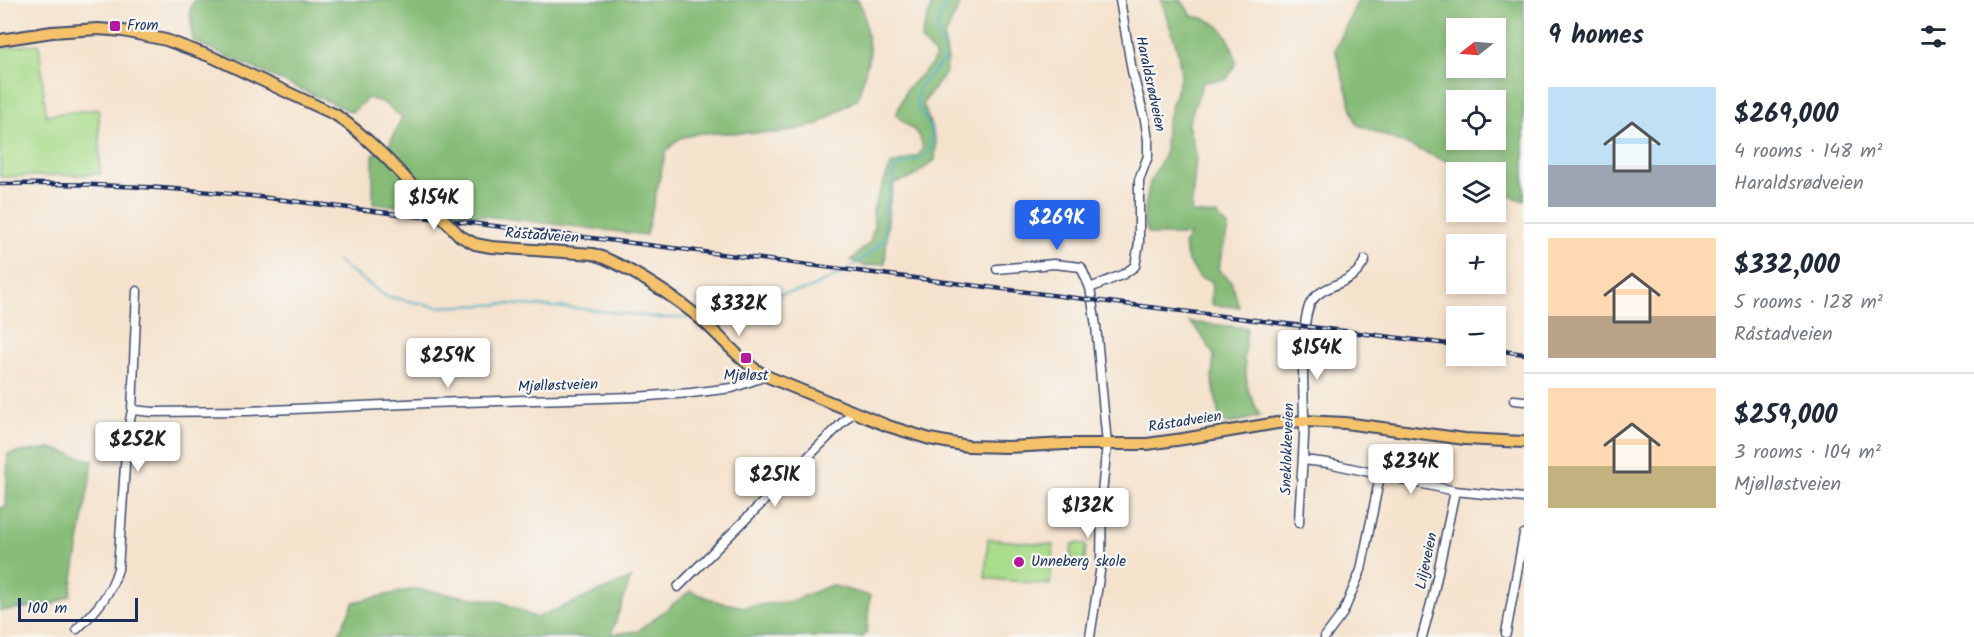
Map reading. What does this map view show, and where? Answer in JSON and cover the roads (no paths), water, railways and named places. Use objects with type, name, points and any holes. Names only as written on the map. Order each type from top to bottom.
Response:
[{"type":"main road","name":"Råstadveien","points":[[0,40],[52,32],[98,29],[123,31],[186,46],[336,115],[379,149],[429,204],[460,236],[468,241],[490,247],[593,254],[605,258],[690,310],[738,357],[766,376],[915,435],[967,446],[1147,444],[1277,423],[1304,421],[1361,424],[1481,441],[1524,442]]},
{"type":"street","name":"Haraldsrødveien","points":[[1089,288],[1124,274],[1135,266],[1139,243],[1139,180],[1148,156],[1145,120],[1132,71],[1120,0]]},
{"type":"street","name":"Sneklokkeveien","points":[[1299,524],[1303,460],[1305,326],[1310,304],[1317,295],[1358,271],[1365,260]]},
{"type":"street","points":[[997,269],[1054,264],[1081,267],[1089,288],[1097,336],[1103,421],[1107,444],[1102,493],[1101,565],[1090,637]]},
{"type":"street","points":[[76,629],[96,611],[112,586],[118,569],[127,435],[132,410],[137,291]]},
{"type":"street","name":"Mjølløstveien","points":[[132,410],[153,412],[248,411],[657,395],[732,388],[766,376]]},
{"type":"street","points":[[1514,400],[1524,401]]},
{"type":"street","points":[[678,587],[854,411]]},
{"type":"street","points":[[1303,460],[1328,463],[1380,476],[1455,490],[1524,498]]},
{"type":"street","points":[[1325,637],[1343,613],[1361,570],[1380,476]]},
{"type":"street","name":"Liljeveien","points":[[1422,637],[1455,490]]},
{"type":"street","points":[[1506,633],[1524,534]]},
{"type":"waterway","points":[[704,316],[778,294],[806,290],[846,271],[874,250],[885,237],[885,209],[896,167],[917,160],[930,152],[932,131],[916,102],[919,87],[946,58],[937,26],[948,0]]},
{"type":"waterway","points":[[337,261],[385,296],[438,307],[507,304],[585,309],[660,318],[693,318]]},
{"type":"railway","points":[[0,184],[126,186],[252,196],[1446,344]]},
{"type":"railway","points":[[1506,351],[1524,354]]},
{"type":"place","name":"From","points":[[115,26]]},
{"type":"place","name":"Mjøløst","points":[[746,358]]},
{"type":"place","name":"Unneberg skole","points":[[1019,562]]}]
